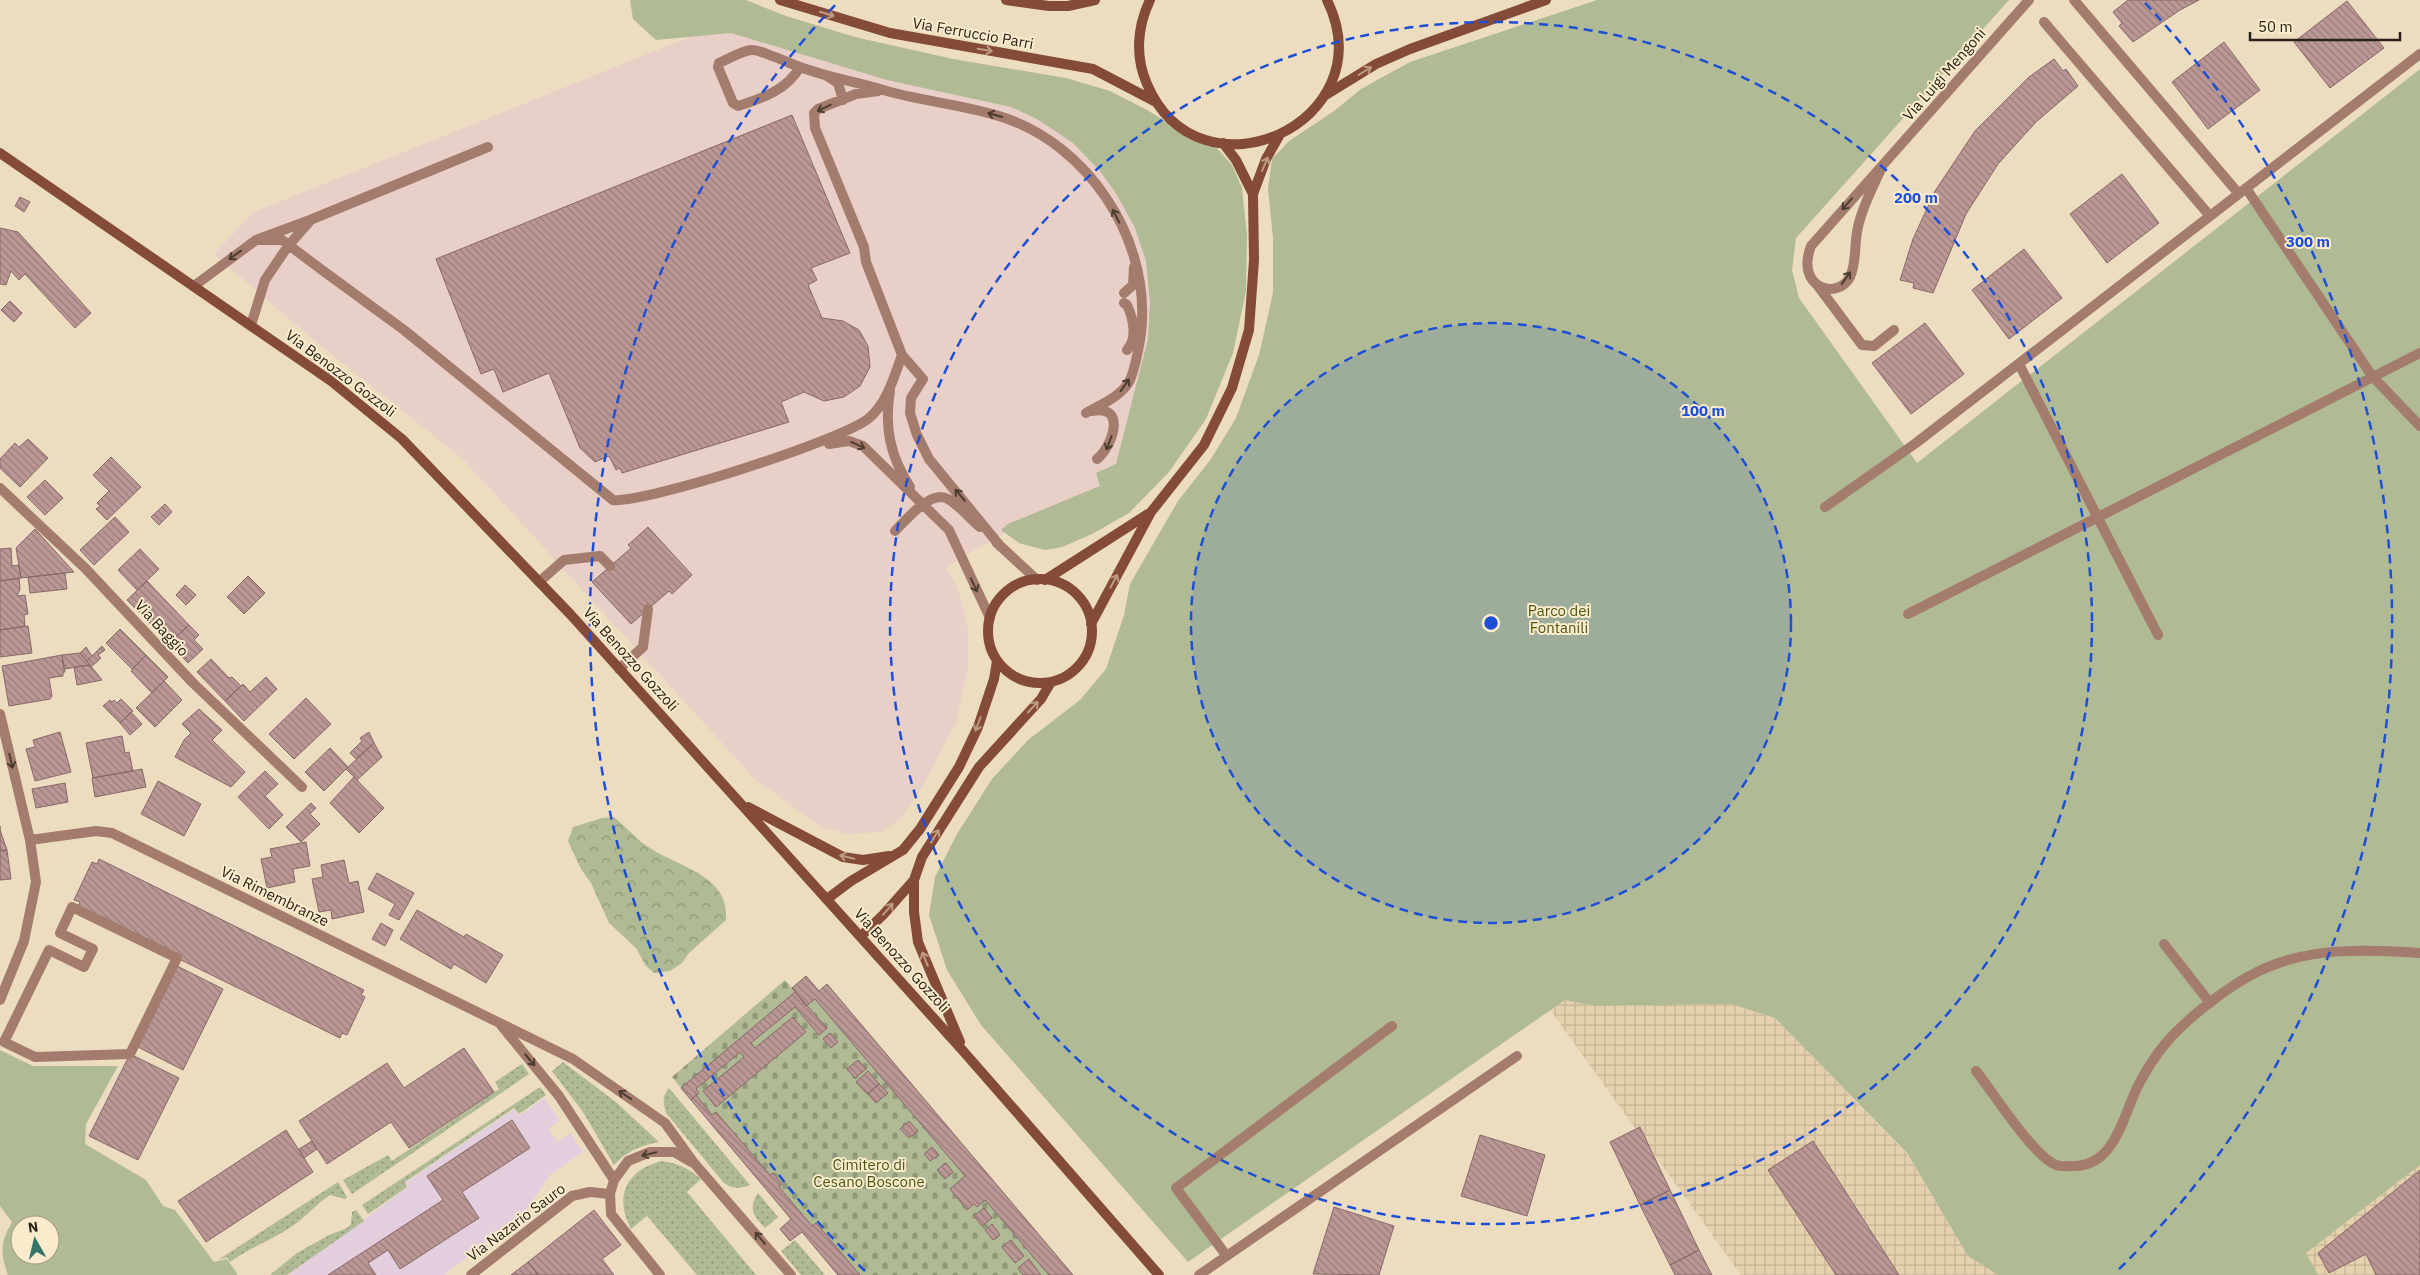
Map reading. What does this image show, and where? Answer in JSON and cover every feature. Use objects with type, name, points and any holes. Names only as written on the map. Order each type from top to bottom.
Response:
[{"type":"street","name":"Via Ferruccio Parri","points":[[780,0],[890,33],[1093,69],[1157,103],[1182,128],[1204,139],[1223,143],[1253,143],[1279,136],[1308,116],[1323,97],[1334,74],[1338,50],[1337,32],[1327,0]]},
{"type":"street","points":[[1006,0],[1050,6],[1068,6],[1095,0]]},
{"type":"street","name":"Via Ferruccio Parri","points":[[1150,0],[1142,19],[1139,56],[1145,80],[1157,103]]},
{"type":"street","name":"Via Ferruccio Parri","points":[[1323,97],[1376,64],[1410,49],[1546,0]]},
{"type":"street","name":"Via Luigi Mengoni","points":[[1881,169],[1858,226],[1849,278],[1842,285],[1829,289],[1818,286],[1812,282],[1806,266],[1811,246],[1855,194],[1881,169],[2029,0]]},
{"type":"street","points":[[2074,0],[2242,191],[2372,376],[2420,426]]},
{"type":"street","points":[[2044,22],[2210,216]]},
{"type":"street","points":[[800,67],[795,76],[781,89],[738,106],[733,103],[718,67],[719,63],[752,50],[786,60],[800,67],[887,91],[1006,118],[1054,144],[1075,161],[1099,187],[1114,211],[1135,261],[1142,287],[1143,314],[1139,346],[1129,382],[1108,401],[1086,412],[1100,410],[1109,413],[1113,418],[1114,427],[1110,445],[1097,460]]},
{"type":"street","points":[[1825,507],[1916,443],[2420,55]]},
{"type":"street","points":[[824,74],[838,84],[843,100]]},
{"type":"street","points":[[887,91],[869,91],[818,109],[814,113],[814,120],[864,247],[866,262],[902,355],[923,379],[911,398],[910,413],[917,435],[929,459],[1001,547]]},
{"type":"street","points":[[1091,624],[1151,512],[1204,445],[1232,388],[1249,330],[1254,260],[1253,194],[1279,136]]},
{"type":"street","points":[[1223,143],[1236,160],[1253,194]]},
{"type":"street","points":[[194,286],[256,240],[310,220],[488,147]]},
{"type":"street","name":"Via Benozzo Gozzoli","points":[[0,152],[332,381],[402,439],[539,582],[861,936],[1158,1275]]},
{"type":"street","points":[[251,325],[265,280],[288,246],[310,220]]},
{"type":"street","points":[[256,240],[282,240],[404,330],[613,500],[632,500],[811,447],[846,432],[869,418],[890,388]]},
{"type":"street","points":[[1126,350],[1130,347],[1134,323],[1124,298],[1133,285],[1135,261]]},
{"type":"street","points":[[1818,286],[1862,344],[1874,346],[1894,330]]},
{"type":"street","points":[[1908,614],[2420,353]]},
{"type":"street","points":[[902,355],[890,388],[888,403],[889,441],[900,471],[924,504]]},
{"type":"street","points":[[2019,364],[2158,635]]},
{"type":"street","points":[[811,447],[849,441],[863,446],[924,504],[948,530],[990,618]]},
{"type":"street","name":"Via Baggio","points":[[0,488],[85,568],[193,683],[302,787]]},
{"type":"street","points":[[895,531],[924,504],[936,497],[948,499],[1041,580]]},
{"type":"street","points":[[1041,580],[1151,512]]},
{"type":"street","points":[[539,582],[564,560],[600,556],[610,566]]},
{"type":"street","points":[[1041,580],[1062,584],[1078,596],[1088,612],[1091,624],[1091,640],[1084,658],[1071,673],[1052,682],[1041,683],[1022,680],[1006,670],[997,661],[989,644],[990,618],[994,606],[1007,591],[1018,584],[1041,580]]},
{"type":"street","points":[[619,669],[643,647],[648,609]]},
{"type":"street","points":[[827,899],[851,881],[903,850],[920,828],[959,767],[978,727],[994,679],[997,661]]},
{"type":"street","points":[[964,1052],[918,942],[914,912],[914,880],[922,857],[979,767],[1041,699],[1052,682]]},
{"type":"street","points":[[0,714],[30,840],[36,882],[32,911],[24,941],[0,1000]]},
{"type":"street","points":[[740,803],[842,857],[863,860],[895,856]]},
{"type":"street","name":"Via Rimembranze","points":[[30,840],[96,831],[112,833],[573,1059],[665,1123],[694,1163],[791,1275]]},
{"type":"street","points":[[861,936],[883,915],[914,880]]},
{"type":"street","points":[[72,906],[178,958],[130,1054],[35,1057],[4,1042],[49,950],[84,967],[93,949],[60,933],[72,906]]},
{"type":"street","points":[[2164,944],[2210,1002]]},
{"type":"street","points":[[1976,1071],[2039,1153],[2057,1166],[2080,1167],[2103,1155],[2119,1133],[2140,1083],[2165,1044],[2210,1002],[2257,972],[2295,959],[2337,952],[2384,951],[2420,953]]},
{"type":"street","name":"Via Rimembranze","points":[[499,1022],[559,1096],[614,1180]]},
{"type":"street","points":[[1226,1255],[1176,1188],[1392,1026]]},
{"type":"street","points":[[1199,1275],[1517,1056]]},
{"type":"street","points":[[660,1275],[611,1214],[610,1194],[614,1180],[628,1161],[650,1152],[674,1152],[694,1163]]},
{"type":"street","name":"Via Nazario Sauro","points":[[471,1275],[572,1196],[590,1192],[610,1194]]},
{"type":"shaded area","points":[[727,27],[1021,108],[1065,132],[1102,164],[1130,209],[1146,250],[1153,291],[1151,336],[1121,461],[1102,487],[1015,526],[946,567],[958,589],[968,630],[968,667],[956,723],[921,789],[899,820],[880,832],[847,834],[821,827],[755,779],[463,459],[315,341],[214,254],[254,212],[687,38]]},
{"type":"shaded area","points":[[1565,1000],[1594,1006],[1731,1004],[1775,1018],[1907,1154],[1968,1256],[1998,1275],[1741,1275],[1550,1010]]},
{"type":"shaded area","points":[[544,1098],[560,1120],[548,1129],[558,1142],[570,1133],[583,1152],[550,1175],[526,1211],[444,1275],[288,1275],[408,1187],[405,1183],[514,1109],[519,1116]]},
{"type":"shaded area","points":[[2420,1165],[2420,1275],[2318,1275],[2306,1253]]},
{"type":"green space","points":[[630,0],[746,0],[786,16],[855,37],[953,59],[1066,78],[1110,91],[1147,110],[1183,132],[1216,147],[1232,165],[1242,188],[1247,236],[1246,291],[1233,353],[1206,419],[1169,472],[1129,513],[1092,534],[1062,547],[1045,550],[1019,543],[1001,530],[1008,524],[1100,486],[1096,473],[1116,464],[1148,339],[1150,302],[1146,261],[1135,228],[1117,195],[1100,171],[1073,143],[1037,119],[1011,107],[887,80],[731,33],[656,40],[633,19]]},
{"type":"green space","name":"Parco dei Fontanili","points":[[1597,0],[2009,0],[1796,238],[1792,270],[1799,298],[1917,463],[2420,69],[2420,1165],[2306,1253],[2318,1275],[1998,1275],[1968,1256],[1907,1153],[1775,1018],[1731,1004],[1594,1006],[1565,1000],[1188,1262],[981,1025],[947,970],[929,915],[935,877],[957,834],[992,779],[1028,740],[1080,700],[1106,669],[1124,615],[1130,584],[1178,501],[1211,459],[1236,418],[1259,355],[1273,293],[1273,238],[1268,189],[1272,159],[1289,141],[1334,111],[1361,89],[1410,62]]},
{"type":"green space","points":[[614,817],[645,845],[700,874],[711,882],[720,892],[725,905],[726,920],[689,953],[682,963],[670,971],[654,973],[646,966],[636,948],[609,923],[591,883],[581,869],[568,841],[573,827],[602,818]]},
{"type":"green space","name":"Cimitero di Cesano Boscone","points":[[806,976],[819,991],[827,984],[1073,1275],[838,1275],[802,1232],[790,1241],[780,1229],[791,1219],[672,1077],[785,980],[792,988]]},
{"type":"green space","points":[[0,1050],[33,1066],[118,1066],[86,1124],[85,1144],[146,1180],[163,1206],[175,1210],[214,1262],[227,1259],[238,1275],[8,1275],[2,1248],[10,1226],[10,1265],[60,1265],[60,1215],[10,1215],[10,1219],[0,1206]]},
{"type":"green space","points":[[563,1062],[617,1103],[659,1142],[634,1150],[614,1165],[583,1112],[552,1071]]},
{"type":"green space","points":[[522,1064],[529,1074],[352,1194],[343,1180],[388,1155],[392,1161],[499,1089],[495,1082]]},
{"type":"green space","points":[[540,1087],[546,1095],[519,1114],[514,1108],[405,1182],[407,1187],[368,1214],[362,1205]]},
{"type":"green space","points":[[669,1088],[750,1185],[737,1188],[724,1183],[666,1113],[664,1100]]},
{"type":"green space","points":[[661,1161],[682,1167],[701,1179],[687,1192],[756,1275],[697,1275],[647,1216],[631,1229],[624,1206],[626,1186],[639,1171]]},
{"type":"green space","points":[[338,1182],[347,1197],[345,1199],[330,1195],[284,1232],[230,1262],[227,1257],[218,1260]]},
{"type":"green space","points":[[758,1193],[778,1217],[765,1228],[757,1220],[753,1212],[753,1203]]},
{"type":"green space","points":[[356,1210],[364,1221],[287,1275],[270,1275],[297,1253],[329,1235],[347,1228],[351,1224],[352,1212]]},
{"type":"green space","points":[[795,1240],[825,1275],[801,1275],[781,1251]]},
{"type":"building","points":[[2128,0],[2199,0],[2180,10],[2133,42],[2119,26],[2122,23],[2113,12]]},
{"type":"building","points":[[2347,1],[2384,48],[2330,88],[2294,42]]},
{"type":"building","points":[[2224,42],[2260,90],[2208,129],[2172,82]]},
{"type":"building","points":[[2054,59],[2063,71],[2066,69],[2078,86],[2036,122],[1998,164],[1966,214],[1933,293],[1913,288],[1914,283],[1900,280],[1913,239],[1935,191],[1975,131],[2029,77]]},
{"type":"building","points":[[792,115],[850,253],[811,268],[817,280],[808,285],[822,318],[843,321],[859,330],[868,346],[870,367],[860,386],[844,397],[824,401],[804,392],[781,402],[789,422],[622,473],[620,468],[616,470],[609,456],[595,462],[580,448],[549,373],[503,392],[494,369],[481,374],[436,259]]},
{"type":"building","points":[[2122,174],[2159,223],[2107,263],[2070,214]]},
{"type":"building","points":[[20,197],[30,202],[24,212],[15,206]]},
{"type":"building","points":[[0,228],[18,232],[91,313],[75,328],[25,274],[19,280],[11,271],[6,285],[0,284]]},
{"type":"building","points":[[2024,249],[2062,298],[2009,339],[1972,290]]},
{"type":"building","points":[[10,301],[22,313],[14,322],[1,310]]},
{"type":"building","points":[[1925,323],[1964,374],[1911,414],[1872,363]]},
{"type":"building","points":[[28,439],[48,458],[20,487],[0,468],[0,459],[15,443],[19,447]]},
{"type":"building","points":[[111,457],[141,487],[107,520],[96,509],[100,506],[97,503],[109,491],[93,475]]},
{"type":"building","points":[[45,480],[63,498],[45,515],[27,497]]},
{"type":"building","points":[[165,504],[172,512],[159,525],[151,517]]},
{"type":"building","points":[[115,517],[129,532],[94,565],[80,550]]},
{"type":"building","points":[[648,527],[692,575],[672,594],[669,591],[631,624],[592,582],[631,548],[628,545]]},
{"type":"building","points":[[35,529],[74,572],[21,578],[16,548]]},
{"type":"building","points":[[11,548],[12,566],[19,565],[21,578],[0,581],[0,549]]},
{"type":"building","points":[[140,549],[159,569],[137,590],[118,570]]},
{"type":"building","points":[[65,573],[67,589],[30,593],[28,577]]},
{"type":"building","points":[[248,576],[265,593],[244,614],[227,597]]},
{"type":"building","points":[[19,578],[20,589],[17,596],[25,595],[28,614],[24,615],[25,626],[0,630],[0,581]]},
{"type":"building","points":[[147,581],[189,625],[169,643],[127,600]]},
{"type":"building","points":[[185,585],[196,595],[186,605],[176,595]]},
{"type":"building","points":[[189,625],[199,635],[194,640],[203,649],[188,663],[169,643]]},
{"type":"building","points":[[28,626],[32,653],[0,657],[0,630]]},
{"type":"building","points":[[120,629],[146,655],[132,669],[106,643]]},
{"type":"building","points":[[102,646],[105,650],[98,655],[101,658],[91,667],[87,661]]},
{"type":"building","points":[[86,647],[92,656],[87,661],[80,653]]},
{"type":"building","points":[[80,653],[90,665],[64,669],[62,655]]},
{"type":"building","points":[[62,655],[65,672],[63,672],[63,676],[49,678],[52,696],[50,699],[9,706],[2,666]]},
{"type":"building","points":[[146,655],[168,677],[152,693],[131,671]]},
{"type":"building","points":[[211,659],[229,678],[232,677],[241,686],[225,701],[197,672]]},
{"type":"building","points":[[90,665],[102,680],[77,685],[74,667]]},
{"type":"building","points":[[266,677],[277,689],[244,721],[225,701],[243,684],[250,692]]},
{"type":"building","points":[[164,681],[182,700],[155,727],[136,708]]},
{"type":"building","points":[[306,698],[331,724],[294,759],[269,734]]},
{"type":"building","points":[[121,699],[133,711],[120,723],[103,706],[110,700],[112,702],[114,700],[117,703]]},
{"type":"building","points":[[199,709],[222,730],[212,740],[245,772],[231,787],[175,757],[184,740],[191,733],[182,724]]},
{"type":"building","points":[[131,712],[142,724],[130,735],[120,723]]},
{"type":"building","points":[[60,732],[71,772],[35,781],[26,749],[35,747],[33,740]]},
{"type":"building","points":[[369,732],[374,743],[356,759],[350,753],[362,741],[360,738]]},
{"type":"building","points":[[122,736],[125,753],[129,752],[133,771],[93,778],[86,743]]},
{"type":"building","points":[[374,743],[382,757],[357,780],[346,769]]},
{"type":"building","points":[[330,748],[348,767],[324,791],[305,772]]},
{"type":"building","points":[[142,769],[146,787],[95,797],[92,778]]},
{"type":"building","points":[[265,771],[278,784],[265,796],[283,815],[269,829],[238,797]]},
{"type":"building","points":[[354,777],[384,808],[359,833],[330,803]]},
{"type":"building","points":[[158,781],[201,804],[184,836],[141,814]]},
{"type":"building","points":[[65,783],[68,802],[36,808],[32,789]]},
{"type":"building","points":[[311,803],[316,808],[310,814],[320,824],[301,842],[286,827]]},
{"type":"building","points":[[0,830],[7,850],[0,851]]},
{"type":"building","points":[[306,842],[310,866],[293,869],[295,882],[267,888],[261,859],[272,857],[270,849]]},
{"type":"building","points":[[7,850],[11,879],[0,880],[0,851]]},
{"type":"building","points":[[99,859],[364,990],[361,995],[365,997],[347,1035],[342,1033],[340,1038],[77,909],[80,902],[74,900],[92,862],[97,864]]},
{"type":"building","points":[[344,860],[349,883],[358,881],[364,912],[332,919],[331,910],[319,912],[312,879],[323,877],[321,865]]},
{"type":"building","points":[[377,873],[414,893],[399,920],[389,915],[395,904],[368,889]]},
{"type":"building","points":[[417,910],[464,937],[466,934],[503,955],[486,983],[454,964],[451,969],[400,939]]},
{"type":"building","points":[[381,923],[393,930],[385,946],[372,939]]},
{"type":"building","points":[[175,965],[223,989],[183,1070],[134,1045]]},
{"type":"building","points":[[806,976],[819,991],[827,984],[1073,1275],[1049,1275],[985,1200],[977,1207],[974,1204],[967,1210],[950,1189],[965,1176],[815,999],[806,1006],[792,988]]},
{"type":"building","points":[[795,992],[827,1028],[819,1035],[795,1007],[751,1043],[755,1048],[793,1017],[806,1032],[716,1107],[703,1091],[744,1057],[740,1052],[696,1089],[699,1093],[691,1100],[681,1088]]},
{"type":"building","points":[[830,1033],[838,1042],[831,1048],[823,1039]]},
{"type":"building","points":[[464,1048],[494,1092],[409,1148],[391,1122],[327,1164],[299,1121],[387,1063],[404,1088]]},
{"type":"building","points":[[130,1054],[179,1078],[138,1160],[89,1136]]},
{"type":"building","points":[[858,1060],[866,1069],[855,1078],[847,1069]]},
{"type":"building","points":[[868,1071],[879,1084],[867,1094],[856,1082]]},
{"type":"building","points":[[879,1084],[888,1093],[876,1103],[868,1094]]},
{"type":"building","points":[[696,1095],[712,1115],[716,1112],[770,1175],[773,1173],[782,1184],[779,1187],[812,1226],[816,1223],[860,1275],[838,1275],[802,1232],[790,1241],[780,1229],[791,1219],[691,1100]]},
{"type":"building","points":[[512,1120],[530,1148],[462,1192],[479,1218],[400,1269],[388,1250],[368,1263],[376,1275],[328,1275],[443,1200],[427,1176]]},
{"type":"building","points":[[909,1121],[918,1131],[909,1138],[900,1129]]},
{"type":"building","points":[[1640,1127],[1670,1190],[1640,1205],[1610,1142]]},
{"type":"building","points":[[286,1130],[313,1172],[206,1242],[178,1201]]},
{"type":"building","points":[[1480,1135],[1545,1155],[1527,1216],[1461,1196]]},
{"type":"building","points":[[312,1141],[317,1149],[304,1158],[299,1149]]},
{"type":"building","points":[[1813,1141],[1899,1275],[1836,1275],[1768,1170]]},
{"type":"building","points":[[932,1147],[939,1155],[930,1161],[924,1154]]},
{"type":"building","points":[[946,1163],[953,1172],[945,1179],[937,1170]]},
{"type":"building","points":[[2420,1170],[2420,1275],[2376,1275],[2366,1254],[2329,1273],[2318,1253]]},
{"type":"building","points":[[1670,1190],[1699,1250],[1670,1265],[1640,1205]]},
{"type":"building","points":[[1334,1207],[1394,1226],[1379,1275],[1313,1274]]},
{"type":"building","points":[[984,1208],[992,1218],[982,1226],[974,1216]]},
{"type":"building","points":[[594,1210],[621,1245],[602,1259],[614,1275],[538,1275],[528,1262]]},
{"type":"building","points":[[992,1224],[1000,1235],[993,1240],[985,1230]]},
{"type":"building","points":[[1011,1240],[1024,1256],[1015,1263],[1002,1247]]},
{"type":"building","points":[[1699,1250],[1712,1275],[1675,1275],[1670,1265]]},
{"type":"building","points":[[1029,1259],[1041,1275],[1023,1275],[1018,1268]]},
{"type":"building","points":[[528,1262],[538,1275],[511,1275]]}]
